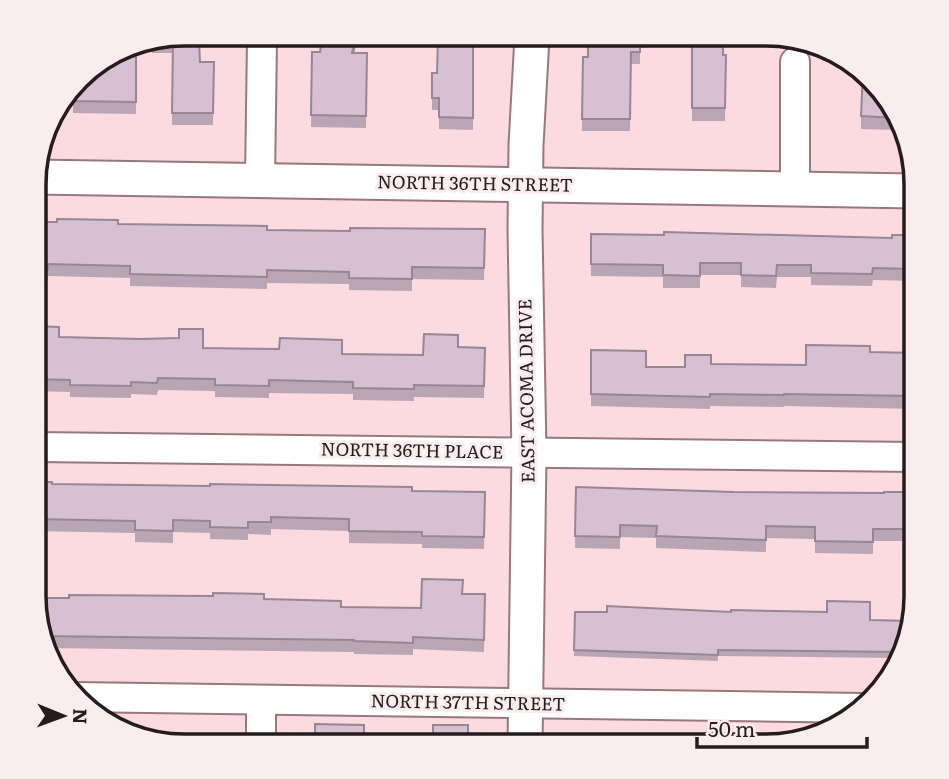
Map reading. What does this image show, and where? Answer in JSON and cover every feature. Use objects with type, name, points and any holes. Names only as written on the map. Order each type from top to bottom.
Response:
[{"type":"street","points":[[260,180],[262,46]]},
{"type":"street","name":"EAST ACOMA DRIVE","points":[[525,734],[529,453],[526,145],[532,46]]},
{"type":"street","points":[[795,62],[795,190]]},
{"type":"street","name":"NORTH 36TH STREET","points":[[46,177],[903,191]]},
{"type":"street","name":"NORTH 36TH PLACE","points":[[46,447],[904,457]]},
{"type":"street","name":"NORTH 37TH STREET","points":[[98,697],[846,708]]},
{"type":"street","points":[[261,700],[261,733]]},
{"type":"building","points":[[173,46],[199,46],[200,62],[214,62],[213,113],[172,113]]},
{"type":"building","points":[[321,46],[354,46],[352,53],[367,53],[366,116],[311,115],[312,52],[320,52]]},
{"type":"building","points":[[438,46],[473,46],[473,118],[439,117],[439,98],[432,98],[432,73],[437,73]]},
{"type":"building","points":[[588,46],[640,46],[640,52],[631,52],[630,119],[582,119],[583,57],[588,57]]},
{"type":"building","points":[[692,46],[723,46],[723,55],[726,55],[725,108],[692,108]]},
{"type":"building","points":[[129,57],[136,57],[136,102],[73,101],[92,80],[114,64]]},
{"type":"building","points":[[862,85],[887,117],[861,116]]},
{"type":"building","points":[[57,219],[118,220],[118,224],[267,226],[267,230],[485,229],[484,268],[412,267],[412,279],[349,278],[349,272],[267,270],[267,277],[130,274],[130,266],[48,264],[46,272],[46,222],[57,222]]},
{"type":"building","points":[[664,232],[892,238],[892,235],[903,235],[903,269],[873,268],[872,274],[811,273],[811,265],[777,265],[776,276],[741,275],[741,263],[700,263],[700,276],[663,275],[663,265],[591,264],[591,234],[664,235]]},
{"type":"building","points":[[46,326],[59,327],[59,337],[141,339],[179,338],[179,329],[203,329],[203,348],[279,349],[280,338],[342,340],[342,354],[423,355],[424,334],[458,335],[458,347],[485,348],[484,386],[353,388],[353,382],[269,380],[269,386],[215,385],[215,379],[158,378],[157,383],[131,382],[131,386],[70,385],[70,380],[46,379]]},
{"type":"building","points":[[806,345],[870,346],[870,352],[903,353],[904,396],[710,394],[710,397],[591,394],[591,350],[646,351],[646,367],[685,367],[685,355],[711,355],[711,364],[806,365]]},
{"type":"building","points":[[46,482],[412,487],[412,491],[485,492],[484,537],[422,536],[422,532],[349,531],[349,519],[271,517],[271,522],[248,522],[248,528],[210,527],[210,521],[173,520],[173,531],[135,530],[135,521],[46,519]]},
{"type":"building","points":[[576,487],[734,492],[904,492],[904,529],[873,529],[873,542],[815,541],[815,527],[766,526],[766,540],[656,536],[657,526],[620,525],[620,537],[575,536]]},
{"type":"building","points":[[422,579],[463,580],[462,594],[485,594],[484,640],[413,637],[413,643],[51,636],[46,598],[69,598],[69,595],[264,594],[264,599],[341,601],[341,607],[421,608]]},
{"type":"building","points":[[827,601],[870,602],[870,620],[901,621],[892,652],[718,650],[718,655],[574,650],[575,612],[607,612],[607,606],[731,612],[827,612]]},
{"type":"building","points":[[315,724],[364,725],[364,733],[315,733]]},
{"type":"building","points":[[433,725],[468,725],[468,733],[433,733]]}]
